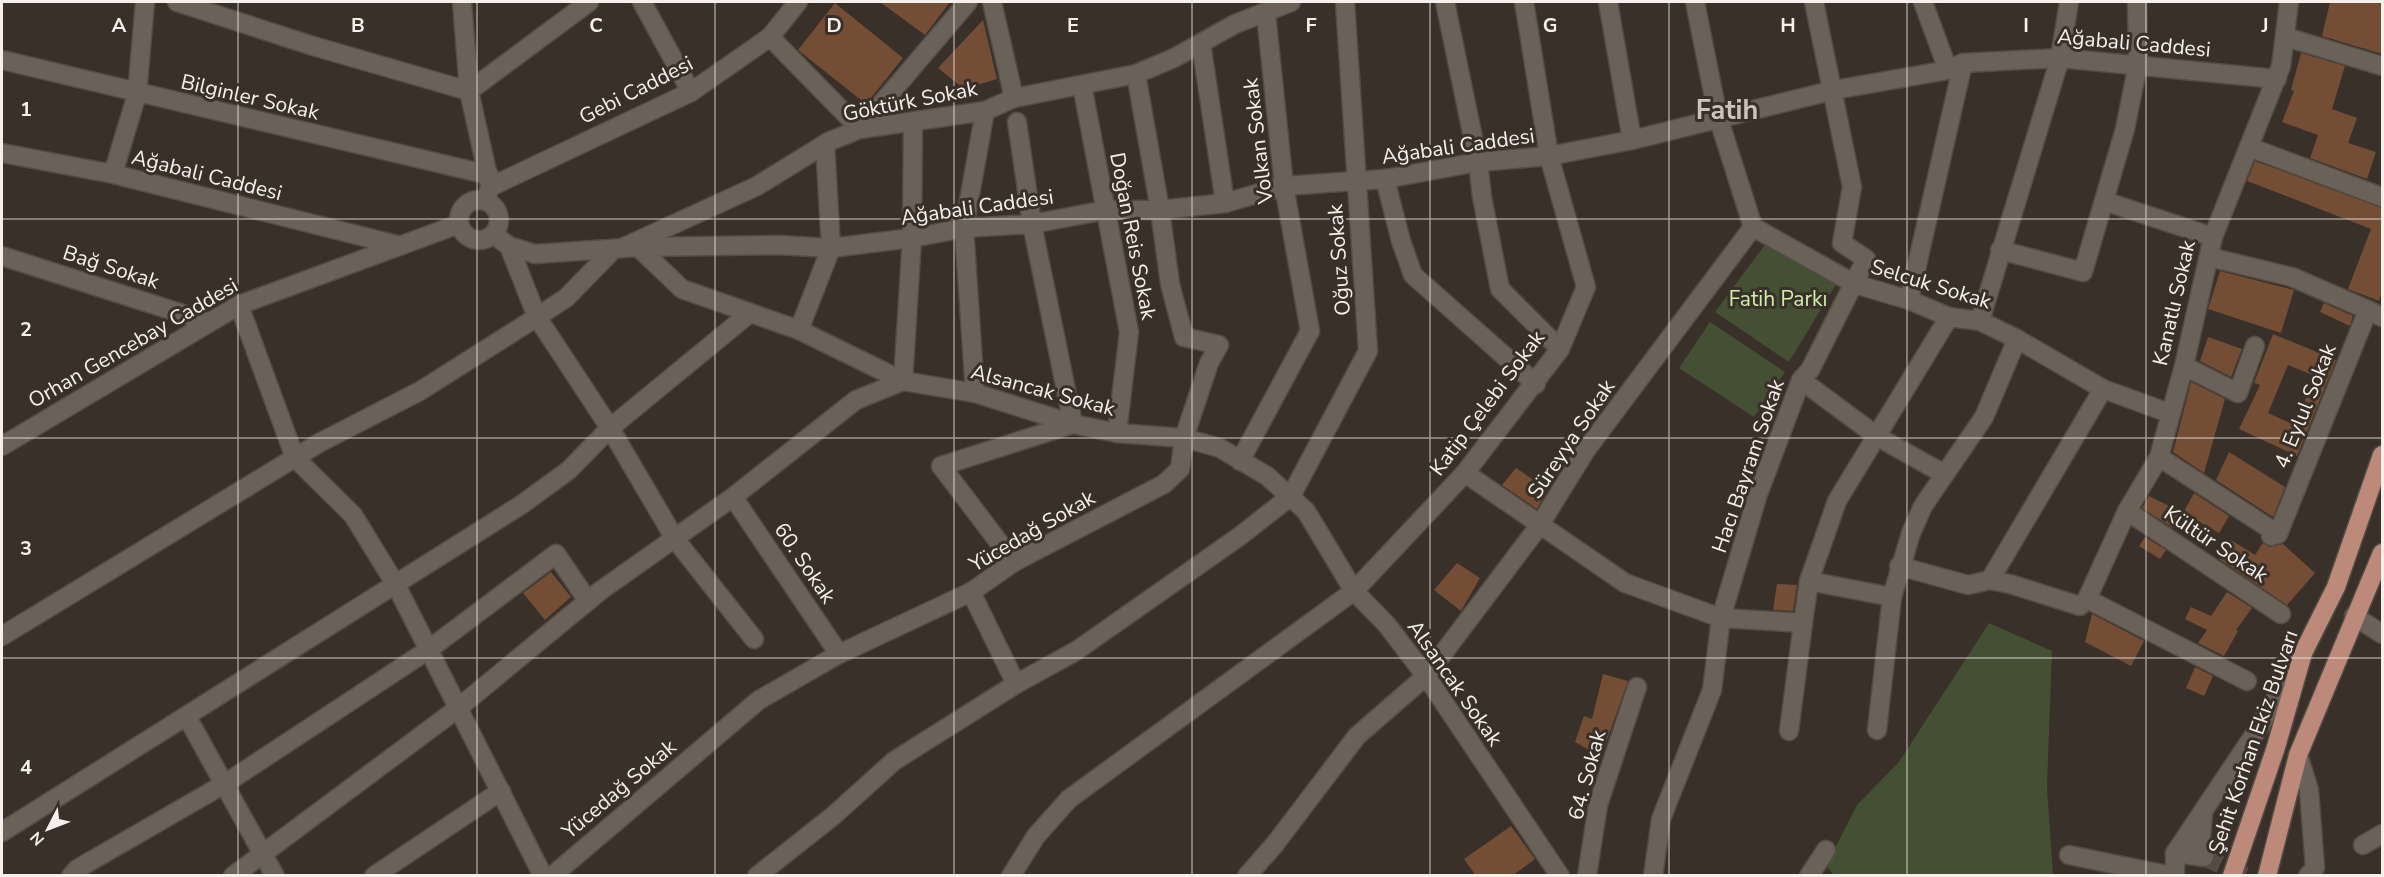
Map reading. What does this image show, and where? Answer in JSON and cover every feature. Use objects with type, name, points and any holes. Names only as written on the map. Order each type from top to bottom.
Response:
[{"type":"main road","name":"Şehit Korhan Ekiz Bulvarı","points":[[2232,876],[2276,747],[2303,653],[2336,587],[2382,454]]},
{"type":"main road","points":[[2267,876],[2298,755],[2382,553]]},
{"type":"street","points":[[113,174],[137,94],[145,2]]},
{"type":"street","points":[[177,2],[313,46],[469,91]]},
{"type":"street","points":[[459,224],[464,234],[474,240],[484,240],[494,235],[500,222],[488,187],[469,91],[462,2]]},
{"type":"street","points":[[469,91],[589,2]]},
{"type":"street","points":[[642,2],[691,92]]},
{"type":"street","name":"Gebi Caddesi","points":[[459,224],[460,213],[466,204],[475,200],[488,187],[691,92],[770,36],[798,2]]},
{"type":"street","points":[[770,36],[861,129],[969,2]]},
{"type":"street","points":[[992,2],[1014,98]]},
{"type":"street","name":"Göktürk Sokak","points":[[614,251],[757,186],[825,144],[861,129],[984,111],[1014,98],[1136,74],[1235,24],[1266,14],[1292,2]]},
{"type":"street","name":"Oğuz Sokak","points":[[1291,496],[1368,351],[1345,2]]},
{"type":"street","points":[[1446,2],[1478,162],[1482,197],[1500,289],[1560,349]]},
{"type":"street","name":"Katip Çelebi Sokak","points":[[1011,876],[1036,836],[1069,799],[1354,591],[1465,473],[1536,384],[1560,349],[1586,287],[1549,156],[1524,2]]},
{"type":"street","points":[[1608,2],[1632,140]]},
{"type":"street","points":[[1695,2],[1718,117],[1753,227]]},
{"type":"street","points":[[1814,2],[1834,90]]},
{"type":"street","points":[[1909,300],[1955,66],[1923,2]]},
{"type":"street","points":[[1980,321],[2060,58],[2069,2]]},
{"type":"street","points":[[2000,250],[2083,272],[2125,129],[2138,64],[2137,2]]},
{"type":"street","name":"Kanatlı Sokak","points":[[2084,603],[2127,511],[2159,457],[2169,413],[2184,366],[2214,237],[2277,79],[2286,37],[2289,2]]},
{"type":"street","name":"Volkan Sokak","points":[[1240,461],[1310,331],[1284,186],[1266,14]]},
{"type":"street","points":[[2286,37],[2382,66]]},
{"type":"street","points":[[1201,43],[1225,203]]},
{"type":"street","name":"Ağabali Caddesi","points":[[638,247],[779,245],[831,248],[912,238],[964,228],[1032,224],[1106,210],[1160,210],[1225,203],[1284,186],[1385,180],[1478,162],[1549,156],[1632,140],[1834,90],[1955,66],[2060,58],[2277,79]]},
{"type":"street","name":"Bilginler Sokak","points":[[2,60],[488,187]]},
{"type":"street","name":"Yücedağ Sokak","points":[[552,876],[759,700],[839,654],[971,591],[1014,562],[1164,484],[1180,469],[1184,438],[1209,363],[1219,345],[1184,337],[1170,284],[1160,210],[1136,74]]},
{"type":"street","name":"Doğan Reis Sokak","points":[[1082,85],[1129,332],[1117,433]]},
{"type":"street","name":"Hacı Bayram Sokak","points":[[1653,876],[1661,819],[1712,690],[1721,618],[1758,494],[1801,380],[1810,370],[1866,259],[1842,243],[1852,187],[1834,90]]},
{"type":"street","points":[[975,393],[964,228],[984,111]]},
{"type":"street","points":[[233,876],[457,710],[588,601],[733,497],[856,400],[903,381],[912,238],[913,122]]},
{"type":"street","points":[[1014,562],[941,466],[1073,424],[1032,224],[1017,122]]},
{"type":"street","points":[[799,330],[831,248],[825,144]]},
{"type":"street","points":[[2249,147],[2382,197]]},
{"type":"street","name":"Ağabali Caddesi","points":[[2,153],[113,174],[372,241],[400,245]]},
{"type":"street","points":[[1385,180],[1401,241],[1413,275],[1536,384]]},
{"type":"street","points":[[2104,201],[2214,237]]},
{"type":"street","name":"Orhan Gencebay Caddesi","points":[[2,445],[238,306],[459,224]]},
{"type":"street","name":"Selcuk Sokak","points":[[1753,227],[1855,284],[1909,300],[1949,317],[1980,321],[2017,339],[2103,390],[2169,413]]},
{"type":"street","name":"Süreyya Sokak","points":[[1247,876],[1275,844],[1357,736],[1426,676],[1539,526],[1586,450],[1753,227]]},
{"type":"street","points":[[494,235],[509,246],[535,254],[614,251],[638,247]]},
{"type":"street","points":[[509,246],[537,317],[610,428],[675,539],[754,639]]},
{"type":"street","name":"Alsancak Sokak","points":[[638,247],[682,290],[799,330],[903,381],[975,393],[1073,424],[1117,433],[1184,438],[1220,448],[1267,476],[1306,511],[1354,591],[1387,626],[1426,676],[1560,876]]},
{"type":"street","points":[[2,636],[295,458],[420,391],[566,298],[614,251]]},
{"type":"street","name":"Bağ Sokak","points":[[2,256],[208,322]]},
{"type":"street","points":[[2210,257],[2292,277],[2375,314]]},
{"type":"street","points":[[238,306],[295,458],[353,515],[396,585],[457,710],[501,791],[543,876]]},
{"type":"street","points":[[2,832],[188,717],[521,505],[569,470],[610,428],[672,381],[750,313]]},
{"type":"street","name":"4. Eylul Sokak","points":[[2159,457],[2275,535],[2375,314]]},
{"type":"street","points":[[1789,731],[1809,581],[1837,501],[1949,317]]},
{"type":"street","points":[[1877,730],[1892,597],[1899,566],[1923,506],[1984,417],[2017,339]]},
{"type":"street","points":[[2184,366],[2238,393],[2255,346]]},
{"type":"street","points":[[1801,380],[1878,437],[1944,474]]},
{"type":"street","points":[[1990,580],[2103,390]]},
{"type":"street","points":[[1465,473],[1625,583],[1721,618],[1803,623]]},
{"type":"street","points":[[757,876],[833,816],[894,761],[1016,684],[1076,651],[1240,536],[1291,496]]},
{"type":"street","name":"60. Sokak","points":[[733,497],[839,654]]},
{"type":"street","name":"Kültür Sokak","points":[[2127,511],[2281,614]]},
{"type":"street","points":[[71,876],[77,869],[226,783],[428,650],[556,554],[588,601]]},
{"type":"street","points":[[1899,566],[1968,585],[1990,580],[2084,603],[2247,681]]},
{"type":"street","points":[[1809,581],[1892,597]]},
{"type":"street","points":[[971,591],[1016,684]]},
{"type":"street","points":[[2354,616],[2382,634]]},
{"type":"street","points":[[2069,855],[2174,876],[2175,854],[2258,729],[2303,653]]},
{"type":"street","name":"64. Sokak","points":[[1587,876],[1598,805],[1637,687]]},
{"type":"street","points":[[188,717],[275,876]]},
{"type":"street","points":[[2298,755],[2310,790],[2315,868],[2308,876]]},
{"type":"street","points":[[375,876],[501,791]]},
{"type":"street","points":[[2175,854],[2204,857],[2200,846],[2203,811]]},
{"type":"street","points":[[2363,845],[2382,834]]},
{"type":"street","points":[[1809,876],[1826,850]]},
{"type":"green space","name":"Fatih Parkı","points":[[1767,242],[1838,281],[1789,362],[1715,312]]},
{"type":"green space","points":[[1710,322],[1785,372],[1754,417],[1679,368]]},
{"type":"green space","points":[[1989,623],[2052,651],[2047,787],[2053,875],[1835,876],[1826,866],[1857,805],[1899,762]]},
{"type":"building","points":[[880,2],[950,2],[925,35]]},
{"type":"building","points":[[2330,2],[2382,2],[2382,54],[2322,36]]},
{"type":"building","points":[[835,3],[903,58],[866,104],[798,50]]},
{"type":"building","points":[[983,20],[997,79],[964,89],[938,68]]},
{"type":"building","points":[[2301,53],[2345,66],[2332,109],[2357,118],[2348,143],[2376,152],[2367,179],[2310,158],[2318,135],[2282,122],[2294,91],[2291,90]]},
{"type":"building","points":[[2255,161],[2382,208],[2382,293],[2379,301],[2348,289],[2371,229],[2247,181]]},
{"type":"building","points":[[2220,271],[2294,290],[2281,333],[2208,309]]},
{"type":"building","points":[[2324,303],[2353,316],[2350,326],[2320,312]]},
{"type":"building","points":[[2273,334],[2336,360],[2297,456],[2239,429],[2260,385],[2254,383]],"holes":[[[2288,365],[2315,376],[2295,425],[2268,413]]]},
{"type":"building","points":[[2208,337],[2242,349],[2231,377],[2200,361]]},
{"type":"building","points":[[2191,382],[2225,399],[2204,473],[2173,452]]},
{"type":"building","points":[[2229,452],[2285,487],[2273,517],[2216,480]]},
{"type":"building","points":[[1516,468],[1547,489],[1537,509],[1502,485]]},
{"type":"building","points":[[2194,493],[2229,516],[2219,533],[2183,513]]},
{"type":"building","points":[[2149,496],[2181,512],[2173,528],[2142,508]]},
{"type":"building","points":[[2145,537],[2166,550],[2160,559],[2139,546]]},
{"type":"building","points":[[2231,540],[2255,555],[2263,543],[2269,547],[2283,544],[2315,573],[2287,605],[2219,559]]},
{"type":"building","points":[[1457,563],[1480,578],[1461,611],[1434,590]]},
{"type":"building","points":[[551,572],[571,597],[545,620],[523,593]]},
{"type":"building","points":[[1777,584],[1797,585],[1793,611],[1773,610]]},
{"type":"building","points":[[2227,592],[2252,608],[2236,630],[2238,631],[2224,656],[2198,643],[2207,630],[2185,619],[2191,607],[2211,616]]},
{"type":"building","points":[[2092,614],[2144,641],[2131,666],[2085,642]]},
{"type":"building","points":[[2195,667],[2213,676],[2204,696],[2186,688]]},
{"type":"building","points":[[1603,674],[1628,681],[1601,757],[1575,742],[1584,716],[1592,719]]},
{"type":"building","points":[[1511,826],[1535,859],[1512,876],[1476,876],[1464,859]]},
{"type":"tunnel","points":[[2204,857],[2245,876]]},
{"type":"district","name":"Fatih","points":[[1727,110]]}]
